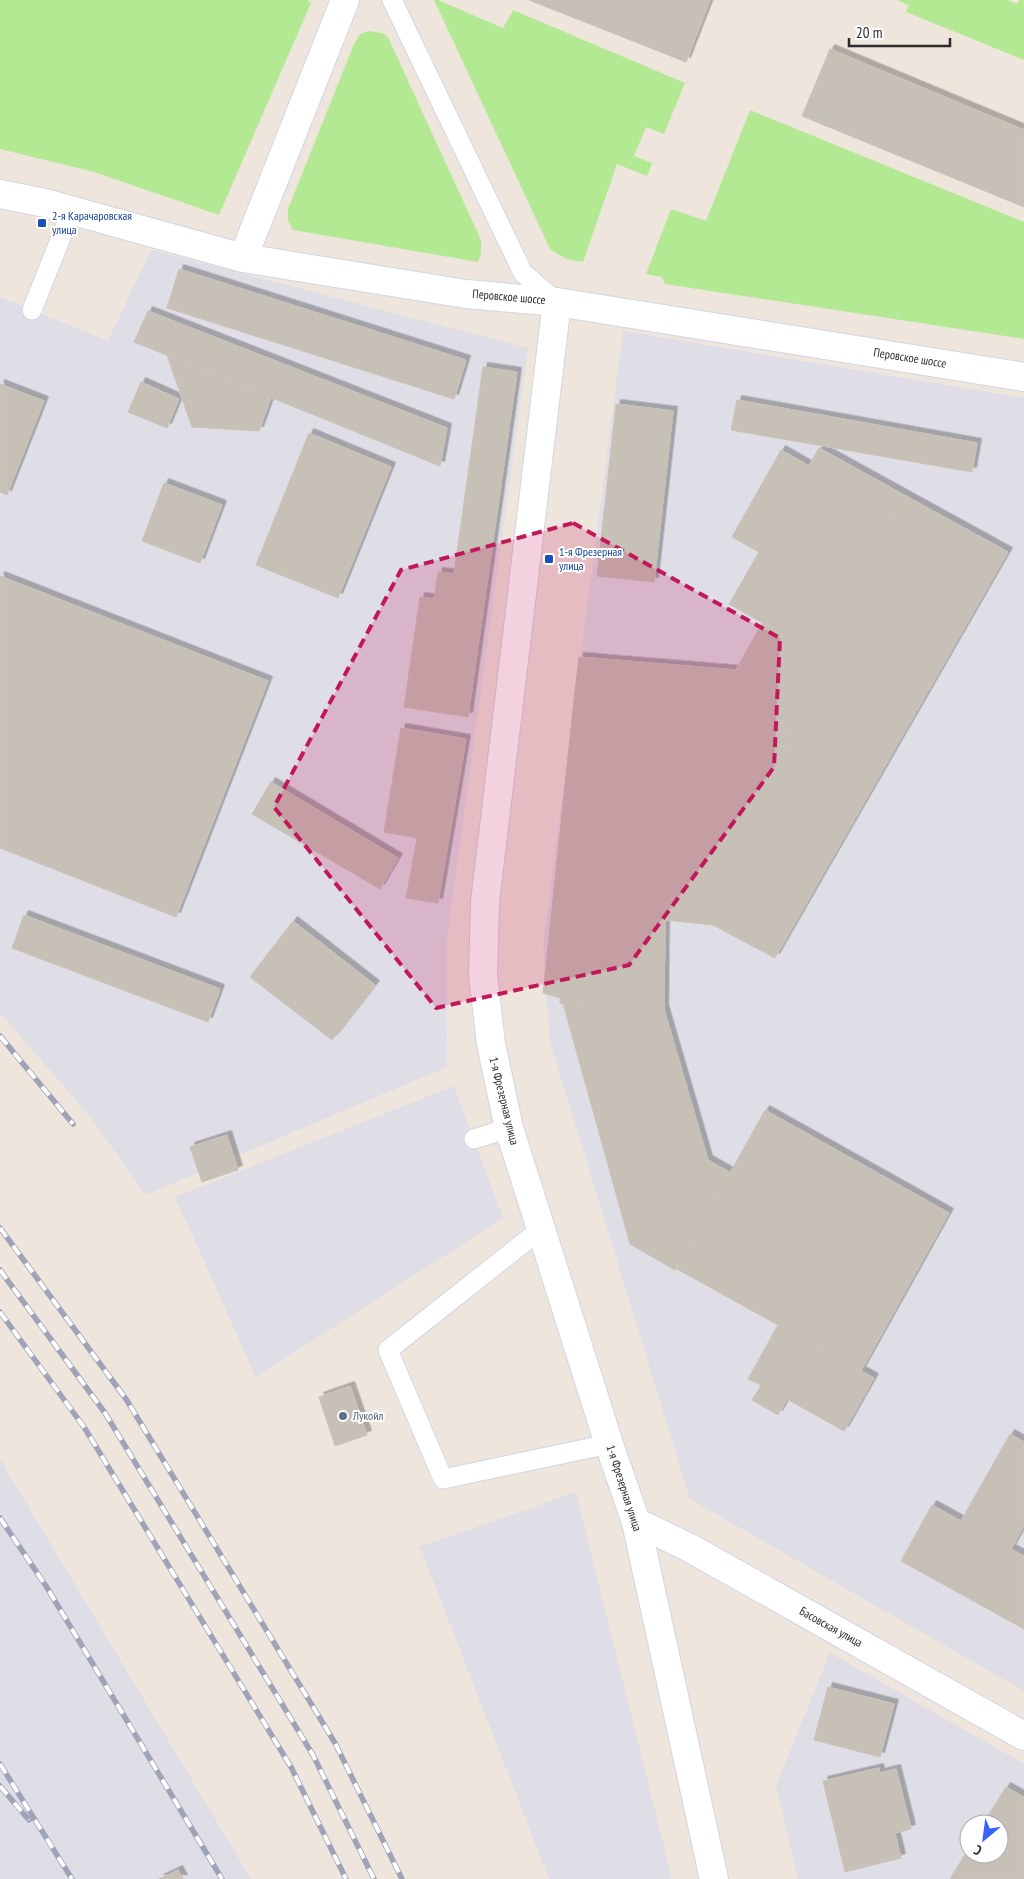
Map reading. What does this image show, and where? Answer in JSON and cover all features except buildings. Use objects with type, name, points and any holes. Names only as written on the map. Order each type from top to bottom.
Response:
[{"type":"street","points":[[242,258],[345,0]]},
{"type":"street","name":"Перовское шоссе","points":[[0,194],[72,210],[242,258],[466,294],[557,302],[1024,377]]},
{"type":"street","name":"1-я Фрезерная улица","points":[[557,302],[485,902],[483,975],[491,1044],[509,1128],[609,1444],[636,1522],[714,1879]]},
{"type":"street","name":"Басовская улица","points":[[636,1522],[690,1548],[1024,1736]]},
{"type":"lane","points":[[392,0],[524,273],[557,302]]},
{"type":"lane","points":[[32,310],[72,210]]},
{"type":"lane","points":[[474,1139],[509,1128]]},
{"type":"lane","points":[[541,1229],[388,1350],[443,1478],[609,1444]]},
{"type":"highlighted area","points":[[573,523],[780,638],[774,767],[629,965],[436,1008],[274,807],[401,570]]},
{"type":"shaded area","points":[[151,250],[528,348],[446,946],[447,1067],[145,1195],[90,1116],[0,1013],[0,297],[108,341]]},
{"type":"shaded area","points":[[623,331],[1024,398],[1024,1691],[690,1499],[550,1042],[543,945]]},
{"type":"shaded area","points":[[454,1086],[503,1218],[256,1377],[175,1197]]},
{"type":"shaded area","points":[[0,1459],[251,1879],[0,1879]]},
{"type":"shaded area","points":[[576,1492],[672,1879],[549,1879],[420,1547]]},
{"type":"shaded area","points":[[830,1653],[1024,1764],[1024,1879],[798,1879],[776,1786]]},
{"type":"green space","points":[[0,0],[307,0],[311,3],[219,215],[94,172],[0,149]]},
{"type":"green space","points":[[434,0],[438,0],[503,28],[513,10],[685,83],[664,134],[646,127],[634,156],[652,163],[647,176],[617,164],[583,262],[566,259],[550,249]]},
{"type":"green space","points":[[896,0],[1008,0],[1017,4],[1019,0],[1024,0],[1024,60],[906,12],[909,5]]},
{"type":"green space","points":[[369,31],[382,33],[388,37],[481,240],[481,254],[478,262],[293,230],[288,220],[288,209],[354,44],[360,34]]},
{"type":"green space","points":[[750,110],[1024,222],[1024,339],[665,284],[662,277],[646,274],[671,209],[706,221]]},
{"type":"railway","points":[[0,1036],[73,1124]]},
{"type":"railway","points":[[0,1228],[126,1399],[335,1743],[402,1879]]},
{"type":"railway","points":[[0,1270],[105,1413],[313,1755],[374,1879]]},
{"type":"railway","points":[[0,1312],[84,1427],[291,1767],[346,1879]]},
{"type":"railway","points":[[0,1518],[46,1586],[222,1879]]},
{"type":"railway","points":[[0,1764],[72,1879]]},
{"type":"railway","points":[[0,1786],[29,1820]]},
{"type":"place","name":"2-я Карачаровская улица","points":[[42,223]]},
{"type":"place","name":"1-я Фрезерная улица","points":[[549,559]]},
{"type":"place","name":"Лукойл","points":[[343,1416]]}]
